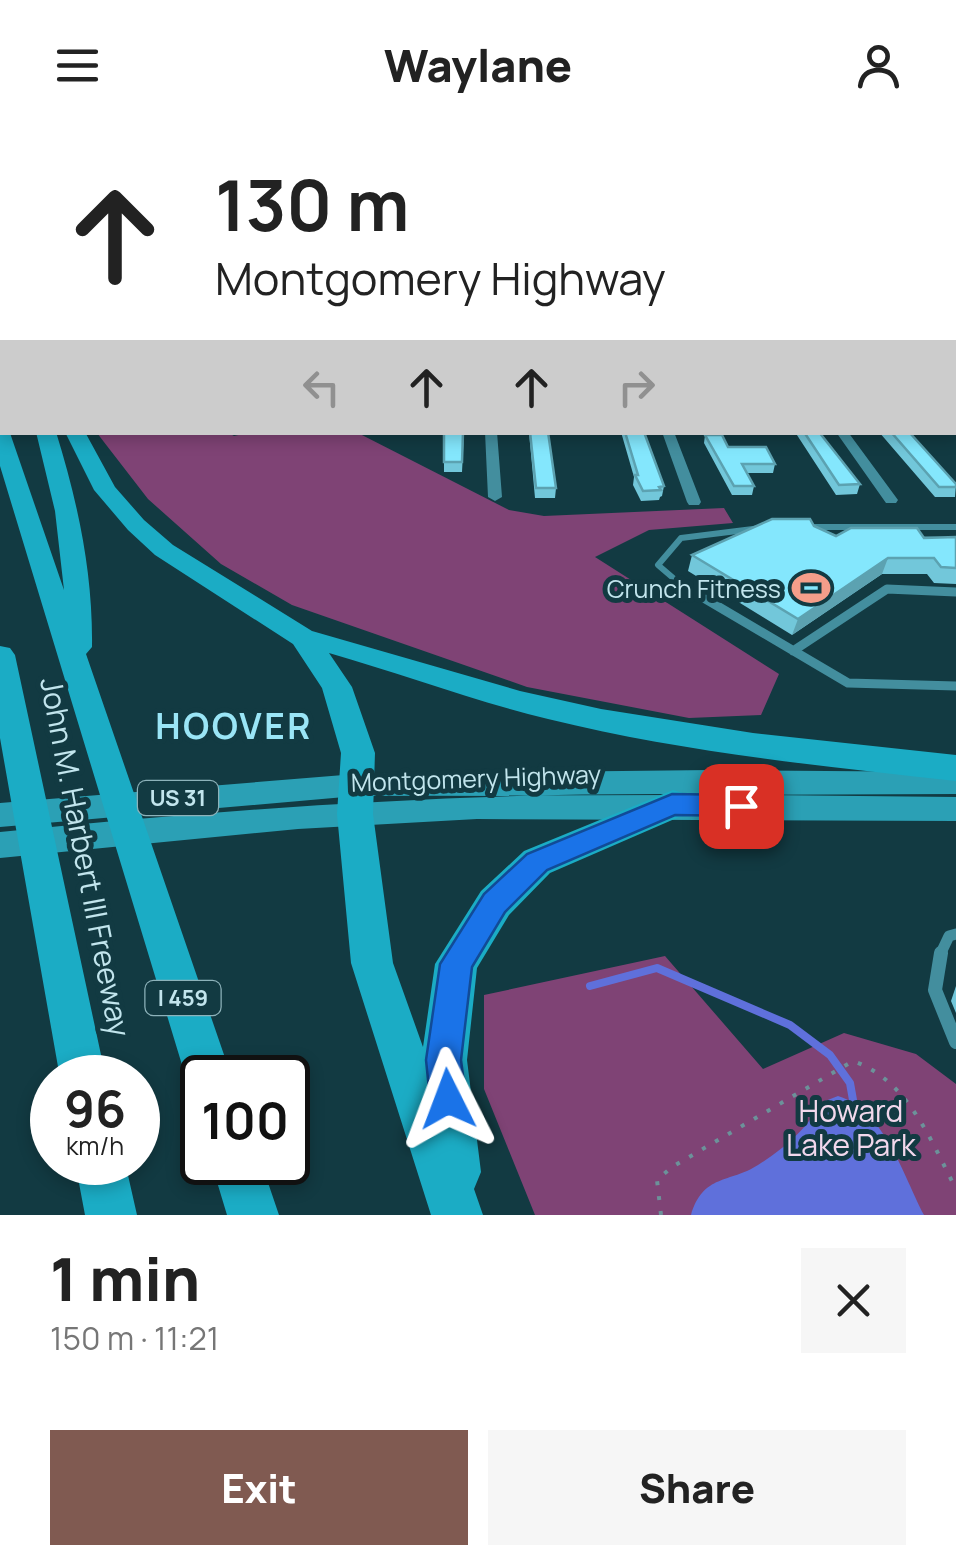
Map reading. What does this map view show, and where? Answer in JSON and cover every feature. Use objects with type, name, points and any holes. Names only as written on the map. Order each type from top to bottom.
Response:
[{"type":"highway","name":"John M. Harbert III Freeway","points":[[1,435],[201,1055]]},
{"type":"highway","points":[[47,435],[72,548],[80,618],[77,675]]},
{"type":"highway","points":[[77,435],[106,490],[164,550],[303,638],[354,649],[446,681],[532,704],[650,729],[756,746],[956,768]]},
{"type":"highway","points":[[303,638],[329,672],[350,718],[358,754],[355,800],[372,963],[459,1215]]},
{"type":"highway","name":"John M. Harbert III Freeway","points":[[0,654],[78,1055]]},
{"type":"highway","points":[[459,1215],[444,1060],[456,964],[494,903],[537,862],[672,804]]},
{"type":"highway","points":[[105,1185],[111,1215]]},
{"type":"highway","points":[[243,1185],[253,1215]]},
{"type":"main road","name":"Montgomery Highway","points":[[0,814],[712,781],[956,784]]},
{"type":"main road","name":"Montgomery Highway","points":[[0,845],[195,824],[355,800],[474,807],[672,804],[956,809]]},
{"type":"street","points":[[491,435],[496,496]]},
{"type":"street","points":[[669,435],[694,502]]},
{"type":"street","points":[[844,435],[891,500]]},
{"type":"lane","points":[[768,527],[682,538],[658,565],[674,580],[848,683],[956,686]]},
{"type":"lane","points":[[788,527],[956,528]]},
{"type":"lane","points":[[794,651],[888,589],[956,592]]},
{"type":"lane","points":[[956,934],[948,936],[934,962],[937,1010],[956,1042]]},
{"type":"path","points":[[661,1215],[657,1180],[853,1061],[865,1062],[891,1081],[926,1133],[956,1189]]},
{"type":"green space","points":[[99,435],[362,435],[509,510],[544,516],[724,508],[733,523],[649,530],[595,557],[779,674],[761,715],[689,718],[527,687],[292,605],[221,564],[148,499]]},
{"type":"green space","name":"Howard Lake Park","points":[[665,956],[763,1069],[844,1033],[916,1054],[956,1084],[956,1215],[535,1215],[484,1089],[484,995]]},
{"type":"water","points":[[838,1096],[868,1115],[880,1130],[924,1215],[691,1215],[710,1186],[767,1159],[802,1130],[820,1103]]},
{"type":"building","points":[[444,435],[463,435],[462,462],[444,462]]},
{"type":"building","points":[[530,435],[548,435],[556,488],[536,488]]},
{"type":"building","points":[[626,435],[645,435],[664,486],[659,487],[661,490],[643,491]]},
{"type":"building","points":[[705,435],[722,435],[728,447],[766,447],[775,464],[742,464],[754,486],[734,486]]},
{"type":"building","points":[[806,435],[821,435],[860,484],[839,485]]},
{"type":"building","points":[[894,435],[912,435],[956,484],[939,487]]},
{"type":"building","points":[[772,519],[810,519],[814,526],[836,536],[851,528],[917,528],[924,538],[956,537],[956,568],[941,567],[934,558],[888,558],[798,619],[692,555]]},
{"type":"waterway","points":[[590,986],[657,968],[790,1025],[830,1055],[850,1083],[853,1100]]},
{"type":"place","name":"Crunch Fitness","points":[[811,588]]},
{"type":"district","name":"HOOVER","points":[[234,726]]},
{"type":"route","points":[[448,1099],[444,1060],[456,964],[494,903],[537,862],[672,804],[741,806]]}]
